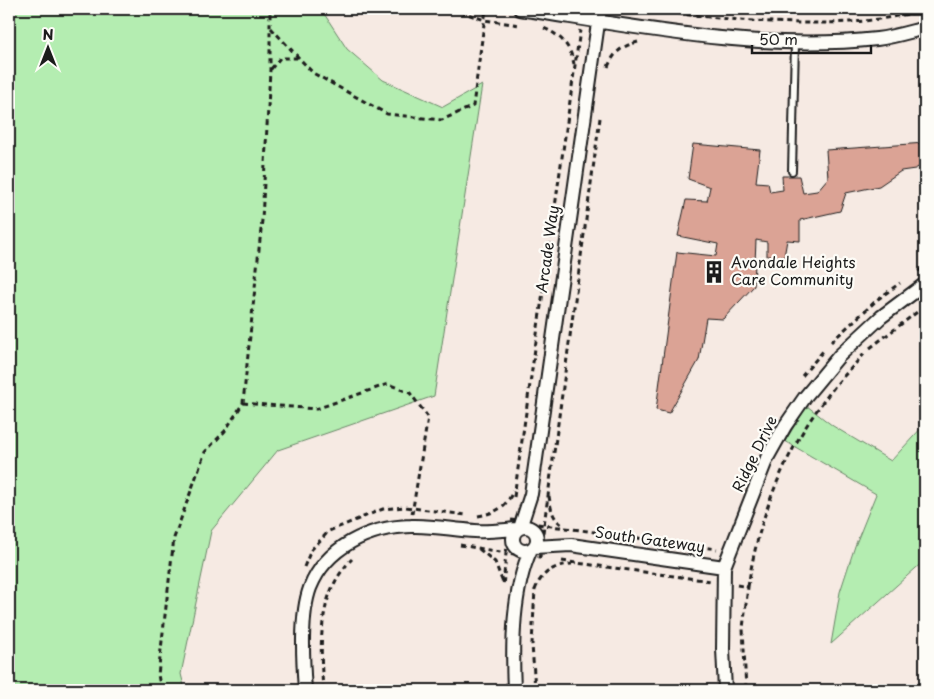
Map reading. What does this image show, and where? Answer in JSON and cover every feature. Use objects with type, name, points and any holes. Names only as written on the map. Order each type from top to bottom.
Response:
[{"type":"street","points":[[520,9],[582,18],[599,15],[692,34],[795,42],[878,39],[925,28]]},
{"type":"street","name":"Arcade Way","points":[[518,528],[531,494],[599,15]]},
{"type":"street","name":"Ridge Drive","points":[[725,690],[723,650],[724,567],[768,458],[785,426],[805,397],[839,356],[901,300],[925,284]]},
{"type":"street","name":"Arcade Way","points":[[531,494],[535,532]]},
{"type":"street","points":[[305,690],[305,612],[310,588],[323,566],[337,551],[356,538],[374,530],[411,526],[477,532],[530,527],[535,532],[537,540],[535,551],[520,584],[515,630],[514,690]]},
{"type":"street","points":[[518,528],[513,536],[512,548],[520,584]]},
{"type":"street","points":[[477,532],[512,548],[523,551],[535,551]]},
{"type":"street","name":"South Gateway","points":[[535,532],[571,545],[724,567]]},
{"type":"street","name":"South Gateway","points":[[535,551],[571,545]]},
{"type":"lane","points":[[792,171],[795,42]]},
{"type":"path","points":[[161,690],[158,674],[174,538],[205,452],[225,431],[243,403],[262,220],[270,70],[270,9]]},
{"type":"path","points":[[270,28],[313,73],[387,114],[442,120],[473,106],[486,9]]},
{"type":"path","points":[[642,9],[715,19],[779,24],[852,22],[925,11]]},
{"type":"path","points":[[514,499],[582,18]]},
{"type":"path","points":[[544,28],[558,35],[567,44],[575,67]]},
{"type":"path","points":[[608,67],[618,50],[625,45],[639,42]]},
{"type":"path","points":[[606,77],[610,50]]},
{"type":"path","points":[[270,70],[280,58],[298,58]]},
{"type":"path","points":[[601,116],[544,525],[720,550]]},
{"type":"path","points":[[914,273],[925,267]]},
{"type":"path","points":[[800,380],[810,365],[846,326],[878,298],[907,278]]},
{"type":"path","points":[[746,690],[743,628],[748,587],[763,518],[781,472],[804,430],[826,398],[865,352],[925,306]]},
{"type":"path","points":[[243,403],[316,409],[388,384],[410,393],[428,417],[412,508],[411,526]]},
{"type":"path","points":[[477,516],[500,509],[508,502],[516,484]]},
{"type":"path","points":[[548,488],[552,513],[556,520],[569,529]]},
{"type":"path","points":[[303,568],[311,550],[328,531],[383,509],[412,508],[494,518]]},
{"type":"path","points":[[502,519],[511,520],[512,514]]},
{"type":"path","points":[[459,545],[476,548],[512,548]]},
{"type":"path","points":[[476,548],[495,562],[500,570],[503,588]]},
{"type":"path","points":[[535,551],[538,566]]},
{"type":"path","points":[[323,690],[324,611],[329,591],[339,572],[354,557]]},
{"type":"path","points":[[534,593],[544,574],[551,569],[560,565],[577,563]]},
{"type":"path","points":[[535,690],[532,644],[534,593],[537,575]]},
{"type":"path","points":[[711,582],[748,587]]},
{"type":"path","points":[[918,690],[925,684]]},
{"type":"green space","points":[[9,9],[321,9],[347,49],[383,80],[443,107],[482,85],[434,396],[278,450],[211,531],[181,674],[185,690],[9,690]]},
{"type":"green space","points":[[807,406],[833,426],[891,461],[925,424],[925,560],[831,644],[840,592],[855,546],[876,494],[785,441]]},
{"type":"building","name":"Avondale Heights Care Community","points":[[925,143],[925,163],[915,169],[901,171],[879,186],[846,193],[840,211],[800,220],[800,241],[787,240],[784,257],[767,256],[767,242],[756,240],[754,286],[723,319],[706,318],[699,360],[669,413],[656,410],[677,252],[716,256],[718,244],[678,236],[686,200],[707,201],[710,187],[688,179],[693,144],[760,150],[756,182],[768,183],[770,192],[783,190],[782,176],[799,176],[803,193],[817,191],[828,178],[826,150]]},
{"type":"place","name":"Avondale Heights Care Community","points":[[714,272]]}]
